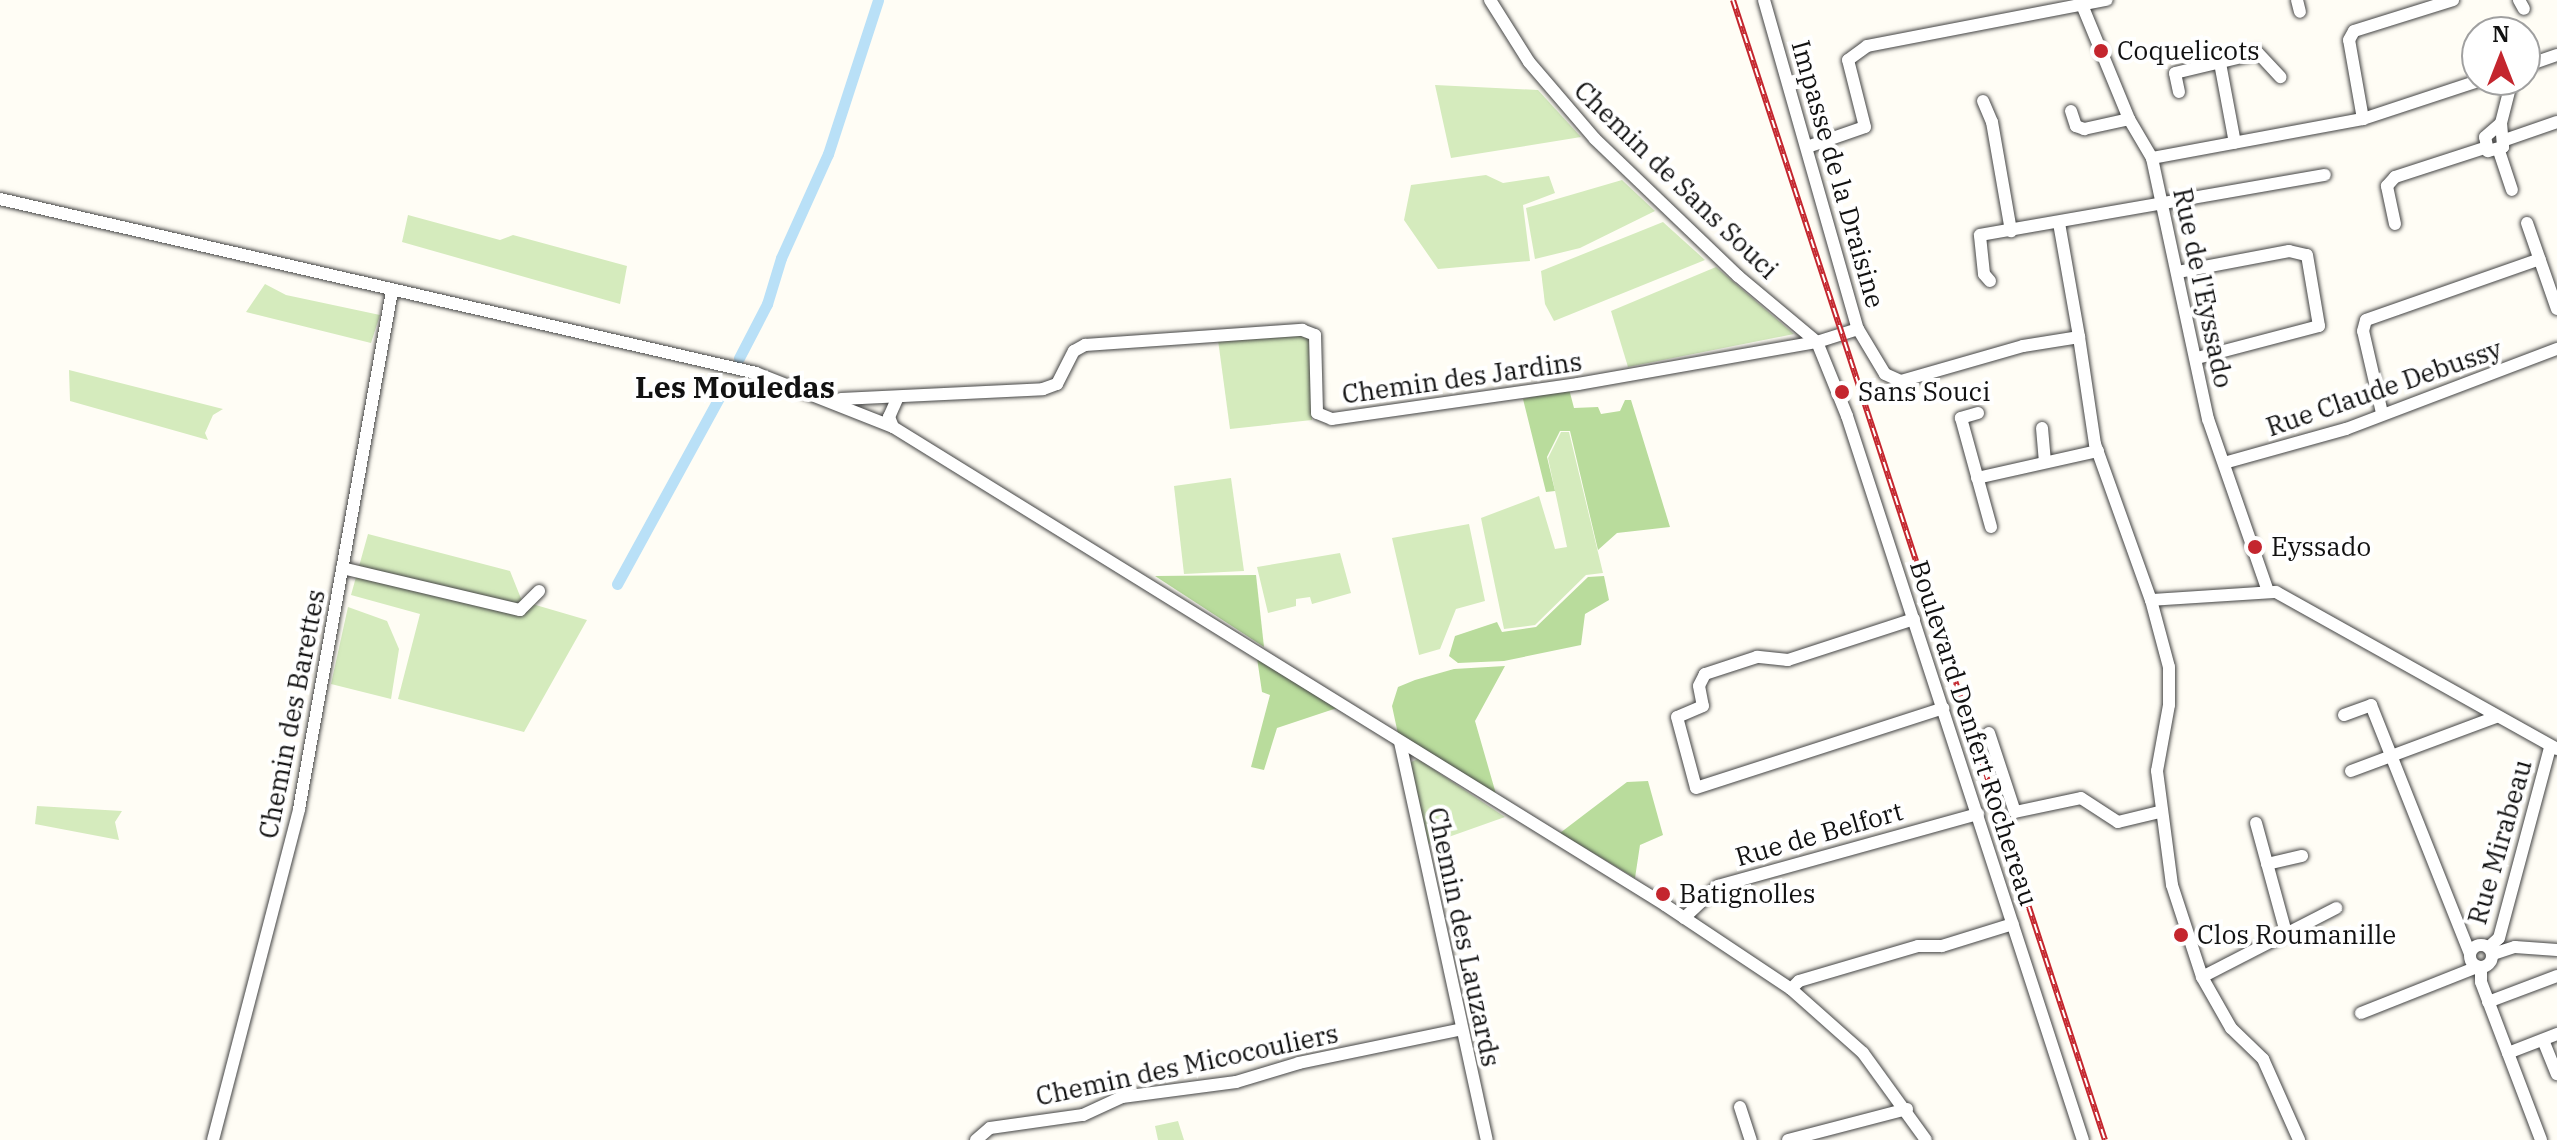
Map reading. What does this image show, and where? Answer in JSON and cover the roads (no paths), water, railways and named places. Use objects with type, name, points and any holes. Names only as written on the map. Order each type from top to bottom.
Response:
[{"type":"street","name":"Chemin de Sans Souci","points":[[1490,0],[1529,62],[1577,120],[1738,276],[1817,342]]},
{"type":"street","name":"Impasse de la Draisine","points":[[1764,0],[1810,146],[1858,329],[1885,374],[1901,381],[2023,346],[2079,337]]},
{"type":"street","points":[[1810,146],[1865,127],[1848,60],[1855,52],[2107,0]]},
{"type":"street","points":[[2401,0],[2405,15]]},
{"type":"street","points":[[2363,119],[2349,40],[2363,27],[2453,0]]},
{"type":"street","name":"Rue de l'Eyssado","points":[[2081,3],[2129,119],[2152,158],[2208,419],[2268,591]]},
{"type":"street","points":[[2179,92],[2175,73],[2258,53],[2280,77]]},
{"type":"street","points":[[2220,63],[2235,143]]},
{"type":"street","points":[[2152,158],[2363,119],[2461,87]]},
{"type":"street","points":[[2508,96],[2501,123],[2502,146],[2512,190]]},
{"type":"street","points":[[1983,101],[1992,122],[2011,231]]},
{"type":"street","points":[[2071,111],[2076,126],[2084,129],[2129,119]]},
{"type":"street","points":[[2395,224],[2387,186],[2395,177],[2484,148],[2502,146],[2557,122]]},
{"type":"street","points":[[2484,148],[2488,133],[2501,123]]},
{"type":"street","points":[[1990,281],[1984,274],[1980,235],[2325,175]]},
{"type":"street","points":[[0,199],[756,373],[830,399],[893,427],[1684,918],[1791,989],[1863,1053],[1907,1109],[1926,1140]]},
{"type":"street","points":[[2059,223],[2098,451],[2151,600],[2169,667],[2169,705],[2157,771],[2159,812],[2172,885],[2202,977],[2231,1028],[2263,1059],[2299,1140]]},
{"type":"street","points":[[2527,223],[2557,309]]},
{"type":"street","points":[[2178,272],[2289,251],[2307,255],[2319,326],[2197,358]]},
{"type":"street","points":[[2382,413],[2363,331],[2366,320],[2540,259]]},
{"type":"street","name":"Chemin des Barettes","points":[[213,1140],[299,809],[392,291]]},
{"type":"street","points":[[1817,342],[1858,329]]},
{"type":"street","name":"Chemin des Jardins","points":[[830,399],[897,399],[1052,387],[1074,351],[1085,345],[1302,330],[1315,335],[1317,413],[1332,419],[1578,384],[1817,342]]},
{"type":"street","name":"Boulevard Denfert Rochereau","points":[[1817,342],[1914,619],[2083,1140]]},
{"type":"street","name":"Rue Claude Debussy","points":[[2224,463],[2308,442],[2557,349]]},
{"type":"street","points":[[893,427],[889,417],[897,399]]},
{"type":"street","points":[[1978,413],[1961,418],[1991,527]]},
{"type":"street","points":[[2042,428],[2045,461]]},
{"type":"street","points":[[1977,478],[2098,451]]},
{"type":"street","points":[[342,568],[520,610],[539,591]]},
{"type":"street","points":[[2151,600],[2268,591],[2348,630],[2554,748]]},
{"type":"street","points":[[1914,619],[1788,660],[1757,657],[1705,674],[1699,686],[1703,706],[1677,717],[1696,788],[1943,708]]},
{"type":"street","points":[[2344,715],[2371,705],[2470,954],[2479,967],[2488,1002],[2541,1140]]},
{"type":"street","points":[[2351,771],[2496,717]]},
{"type":"street","points":[[1989,733],[2015,812],[2081,798],[2118,822],[2159,812]]},
{"type":"street","name":"Chemin des Lauzards","points":[[1400,742],[1459,1030],[1487,1140]]},
{"type":"street","name":"Rue Mirabeau","points":[[2479,967],[2491,962],[2491,950],[2499,938],[2554,748]]},
{"type":"street","name":"Rue de Belfort","points":[[1684,918],[1718,886],[1978,814]]},
{"type":"street","points":[[2256,823],[2286,933]]},
{"type":"street","points":[[2267,864],[2302,856]]},
{"type":"street","points":[[2202,977],[2336,908]]},
{"type":"street","points":[[1791,989],[1799,981],[2013,924]]},
{"type":"street","points":[[2470,954],[2477,945],[2491,950],[2515,947],[2557,950]]},
{"type":"street","points":[[2361,1013],[2479,967]]},
{"type":"street","points":[[2488,1002],[2557,976]]},
{"type":"street","name":"Chemin des Micocouliers","points":[[976,1140],[990,1128],[1083,1115],[1122,1097],[1236,1082],[1299,1063],[1459,1030]]},
{"type":"street","points":[[2508,1053],[2557,1034]]},
{"type":"street","points":[[2543,1040],[2557,1074]]},
{"type":"street","points":[[1740,1107],[1751,1140]]},
{"type":"street","points":[[1788,1140],[1907,1109]]},
{"type":"waterway","points":[[739,358],[767,304],[781,258],[828,154],[878,0]]},
{"type":"waterway","points":[[617,584],[719,398]]},
{"type":"railway","points":[[1733,0],[2105,1140]]},
{"type":"place","name":"Coquelicots","points":[[2101,51]]},
{"type":"place","name":"Sans Souci","points":[[1842,392]]},
{"type":"place","name":"Eyssado","points":[[2255,547]]},
{"type":"place","name":"Batignolles","points":[[1663,894]]},
{"type":"place","name":"Clos Roumanille","points":[[2181,935]]},
{"type":"district","name":"Les Mouledas","points":[[735,387]]}]
